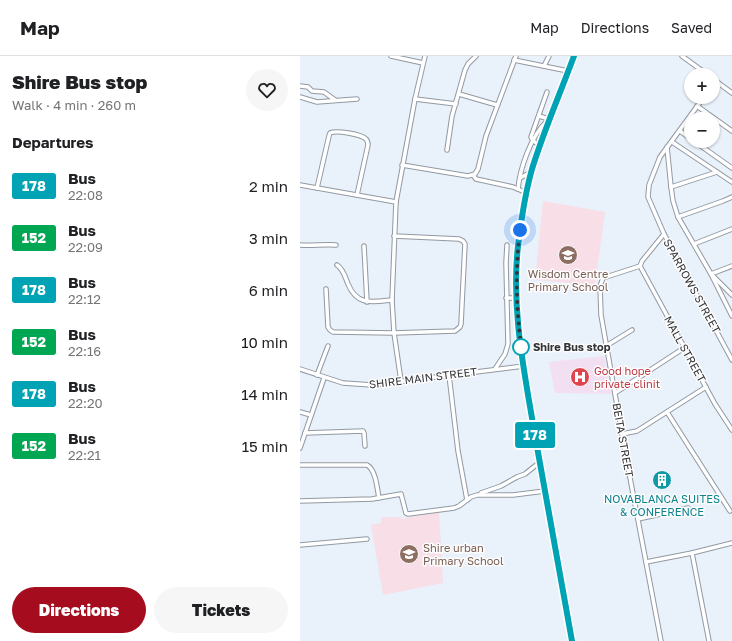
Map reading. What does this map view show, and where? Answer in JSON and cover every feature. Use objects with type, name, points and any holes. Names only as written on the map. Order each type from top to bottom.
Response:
[{"type":"main road","points":[[572,641],[524,366],[519,331],[516,284],[518,247],[532,170],[549,119],[574,56]]},
{"type":"street","points":[[391,56],[423,63]]},
{"type":"street","points":[[401,381],[394,333],[392,300],[396,202],[402,164],[425,56]]},
{"type":"street","points":[[447,150],[452,116],[467,66],[476,56]]},
{"type":"street","points":[[544,66],[549,56]]},
{"type":"street","points":[[682,56],[698,68]]},
{"type":"street","points":[[402,164],[468,176],[473,175],[478,169],[486,136],[515,58],[568,72]]},
{"type":"street","points":[[720,84],[732,93]]},
{"type":"street","points":[[300,86],[308,87],[312,91],[324,92],[335,100]]},
{"type":"street","points":[[533,141],[531,137],[547,92]]},
{"type":"street","points":[[459,94],[497,105]]},
{"type":"street","points":[[300,97],[317,102],[357,99]]},
{"type":"street","points":[[415,99],[456,104]]},
{"type":"street","points":[[697,106],[732,130]]},
{"type":"street","name":"SPARROWS STREET","points":[[697,106],[667,147],[656,166],[647,192],[649,203],[664,234],[732,360]]},
{"type":"street","points":[[518,189],[520,178],[533,141],[543,125],[549,119],[539,116]]},
{"type":"street","points":[[317,188],[330,133],[337,131],[362,137],[368,142],[356,195]]},
{"type":"street","points":[[680,131],[684,134]]},
{"type":"street","points":[[533,141],[540,144]]},
{"type":"street","points":[[672,142],[732,182]]},
{"type":"street","points":[[667,147],[673,201],[678,217],[711,274],[732,316]]},
{"type":"street","points":[[704,148],[732,168]]},
{"type":"street","points":[[520,178],[532,170],[524,166]]},
{"type":"street","points":[[671,188],[717,172]]},
{"type":"street","points":[[473,175],[478,179],[518,189],[527,193]]},
{"type":"street","points":[[300,185],[396,202]]},
{"type":"street","points":[[678,217],[723,201],[732,196]]},
{"type":"street","points":[[694,244],[732,229]]},
{"type":"street","points":[[640,266],[642,261],[664,234]]},
{"type":"street","points":[[326,289],[327,319],[330,330],[340,333],[454,331],[460,328],[465,244],[463,241],[394,236]]},
{"type":"street","points":[[300,245],[336,245]]},
{"type":"street","points":[[496,369],[505,354],[508,344],[506,298],[507,245]]},
{"type":"street","points":[[364,246],[366,302]]},
{"type":"street","points":[[337,265],[343,270],[348,285],[353,293],[358,297],[366,302],[392,300]]},
{"type":"street","name":"BEITA STREET","points":[[640,266],[603,278],[599,293],[606,346],[661,641]]},
{"type":"street","name":"MALL STREET","points":[[640,266],[717,408],[732,430]]},
{"type":"street","points":[[711,274],[732,266]]},
{"type":"street","points":[[711,274],[732,295]]},
{"type":"street","points":[[506,283],[516,284]]},
{"type":"street","points":[[506,298],[517,298]]},
{"type":"street","points":[[606,346],[632,330]]},
{"type":"street","points":[[317,375],[328,346]]},
{"type":"street","points":[[615,393],[684,348]]},
{"type":"street","name":"SHIRE MAIN STREET","points":[[300,369],[343,383],[372,385],[524,366]]},
{"type":"street","points":[[449,375],[458,451],[467,500]]},
{"type":"street","points":[[300,448],[324,378]]},
{"type":"street","points":[[622,434],[637,431],[706,387]]},
{"type":"street","points":[[300,412],[311,415]]},
{"type":"street","points":[[667,412],[730,511]]},
{"type":"street","points":[[305,433],[363,431],[365,446]]},
{"type":"street","points":[[300,501],[379,498],[401,494],[406,512],[408,514],[454,508],[460,506],[467,500],[477,495],[501,486],[525,474],[540,462]]},
{"type":"street","points":[[300,465],[370,467],[373,472],[379,498]]},
{"type":"street","points":[[477,495],[545,491]]},
{"type":"street","points":[[638,518],[688,508]]},
{"type":"street","points":[[300,545],[367,539]]},
{"type":"street","points":[[646,562],[732,543]]},
{"type":"street","points":[[692,553],[709,641]]},
{"type":"shaded area","name":"Wisdom Centre Primary School","points":[[543,201],[605,212],[595,285],[535,280]]},
{"type":"shaded area","name":"Good hope private clinit","points":[[604,356],[611,394],[555,393],[549,362]]},
{"type":"shaded area","name":"Shire urban Primary School","points":[[439,511],[443,583],[383,595],[371,525],[381,523],[381,517],[401,517],[401,519]]},
{"type":"bus line","name":"178","points":[[572,641],[528,394],[519,331],[516,284],[518,247],[523,209],[532,171],[542,138],[574,56]]},
{"type":"place","name":"Wisdom Centre Primary School","points":[[568,255]]},
{"type":"place","name":"Shire Bus stop","points":[[521,347]]},
{"type":"place","name":"Good hope private clinit","points":[[580,377]]},
{"type":"place","name":"NOVABLANCA SUITES & CONFERENCE","points":[[662,480]]},
{"type":"place","name":"Shire urban Primary School","points":[[409,554]]},
{"type":"route","points":[[520,230],[516,286],[522,351],[521,347]]}]
